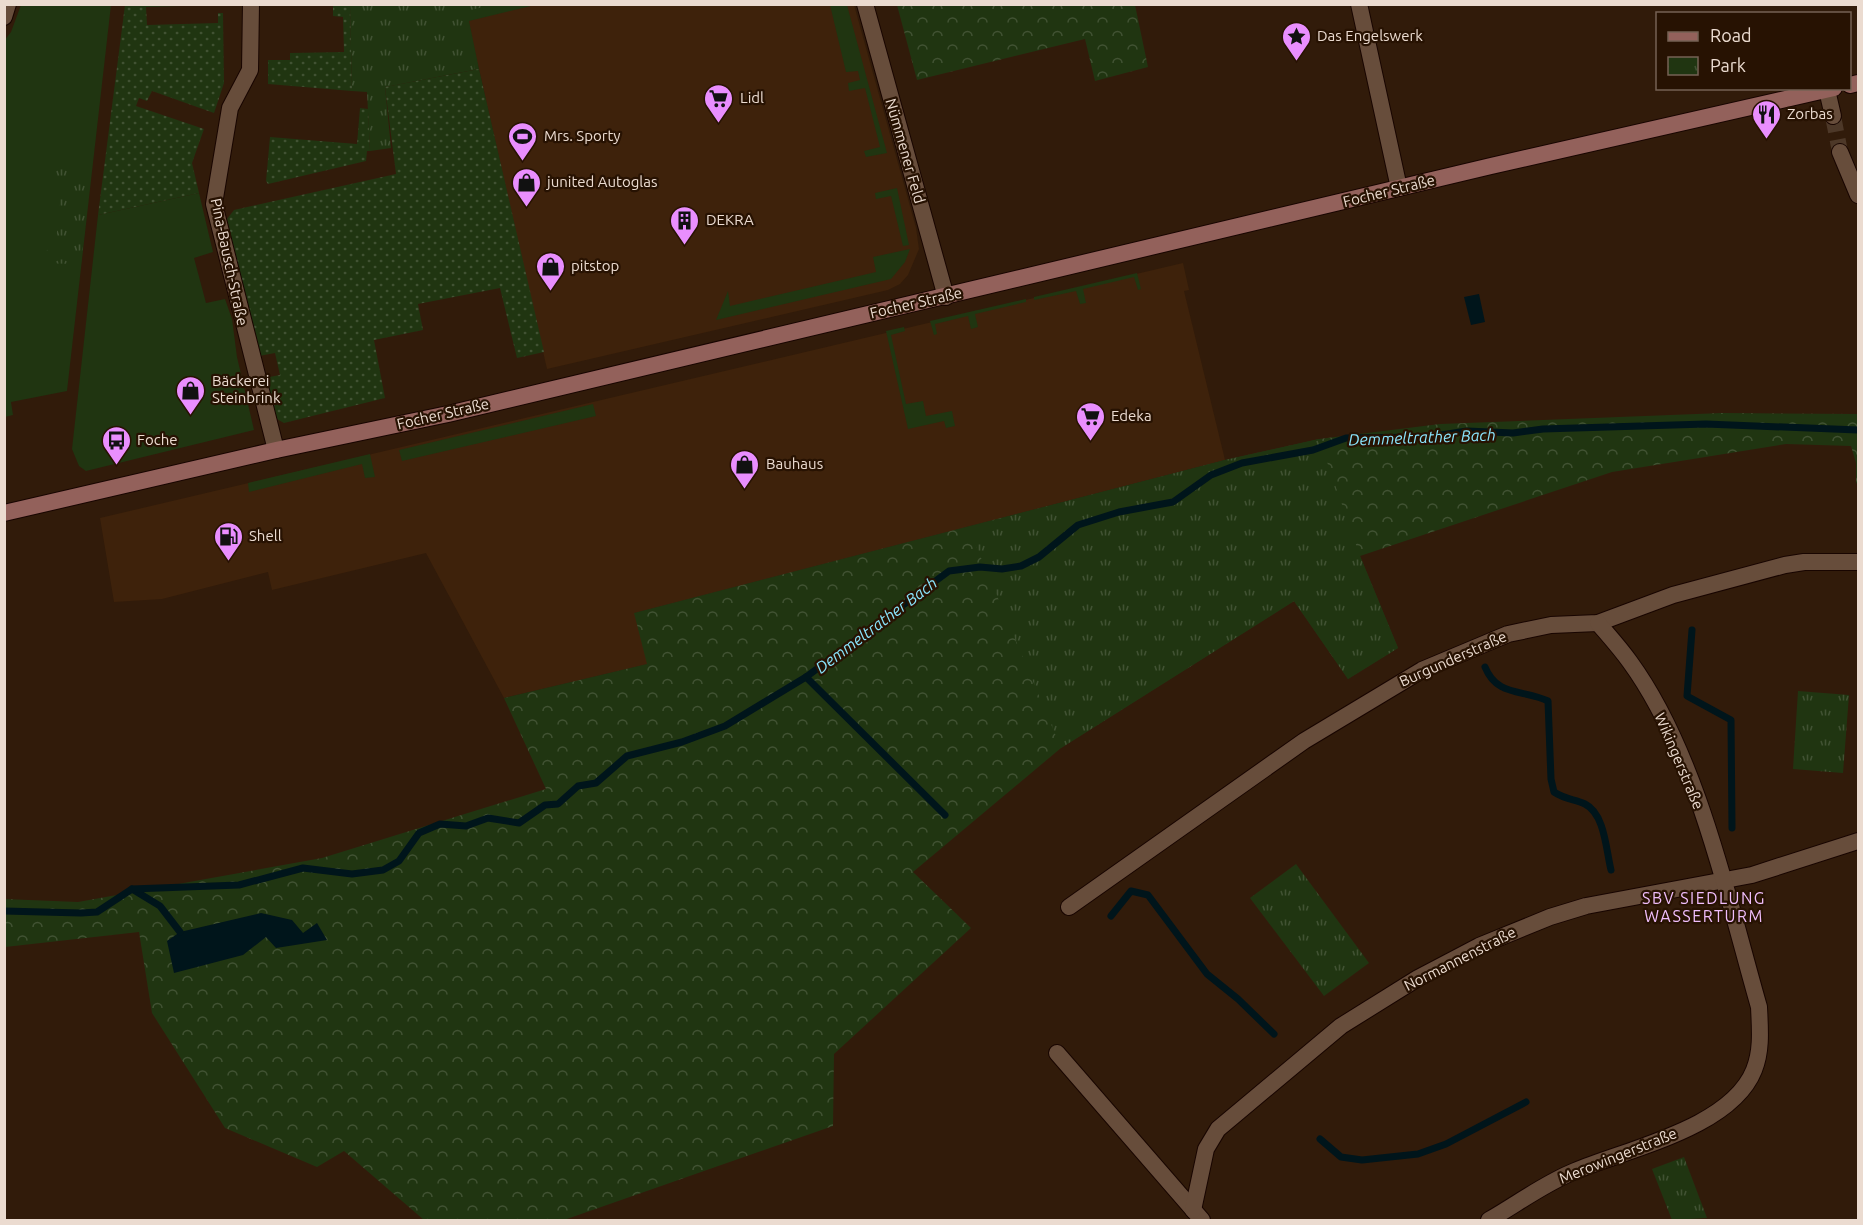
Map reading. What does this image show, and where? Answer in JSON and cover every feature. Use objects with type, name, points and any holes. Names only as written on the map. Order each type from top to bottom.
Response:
[{"type":"main road","name":"Focher Straße","points":[[4,513],[276,450],[448,414],[1826,90]]},
{"type":"street","points":[[4,17],[8,4]]},
{"type":"street","name":"Pina-Bausch-Straße","points":[[251,4],[250,70],[230,108],[214,204],[276,450]]},
{"type":"street","name":"Nümmener Feld","points":[[865,4],[946,297]]},
{"type":"street","points":[[1359,4],[1399,189]]},
{"type":"street","name":"Focher Straße","points":[[1830,90],[1833,116]]},
{"type":"street","points":[[1840,152],[1858,195]]},
{"type":"street","name":"Burgunderstraße","points":[[1069,907],[1304,741],[1422,670],[1524,630],[1598,623],[1673,595],[1785,565],[1804,562],[1858,562]]},
{"type":"street","name":"Wikingerstraße","points":[[1598,623],[1631,663],[1669,731],[1694,792],[1722,879]]},
{"type":"street","name":"Normannenstraße","points":[[1198,1215],[1206,1149],[1218,1129],[1341,1026],[1418,978],[1479,946],[1550,916],[1586,906],[1784,866],[1858,841]]},
{"type":"street","name":"Merowingerstraße","points":[[1489,1221],[1573,1172],[1669,1137],[1719,1110],[1735,1097],[1753,1071],[1761,1037],[1759,1007],[1722,879]]},
{"type":"street","name":"Normannenstraße","points":[[1057,1053],[1198,1215]]},
{"type":"shaded area","points":[[492,4],[854,5],[916,228],[919,249],[908,275],[900,284],[888,290],[547,369],[479,69],[462,11]]},
{"type":"shaded area","points":[[1183,263],[1189,290],[1184,291],[1225,460],[635,613],[648,664],[504,698],[426,553],[272,590],[268,572],[162,599],[114,602],[100,518]]},
{"type":"green space","points":[[450,4],[531,6],[469,21],[479,69],[389,86]]},
{"type":"green space","points":[[21,5],[111,5],[67,391],[11,402],[13,415],[5,417],[4,41],[11,32]]},
{"type":"green space","points":[[125,5],[216,5],[146,7],[147,25],[218,23],[218,13],[223,13],[224,83],[214,113],[152,91],[147,101],[139,98],[136,106],[204,129],[192,163],[199,193],[98,215]]},
{"type":"green space","points":[[333,5],[350,5],[352,91],[268,84],[268,60],[290,60],[290,53],[344,52],[343,17],[333,16]]},
{"type":"green space","points":[[350,5],[492,5],[462,12],[475,69],[385,87],[391,148],[370,151],[367,92],[352,91]]},
{"type":"green space","points":[[830,5],[847,5],[887,153],[866,157],[864,151],[880,147],[865,88],[849,91],[848,83],[860,80],[858,71],[846,72]]},
{"type":"green space","points":[[897,5],[1135,5],[1148,67],[1095,81],[1085,39],[917,80]]},
{"type":"green space","points":[[479,69],[544,352],[517,358],[500,288],[418,304],[423,330],[374,340],[385,398],[284,423],[275,418],[264,378],[280,375],[275,353],[259,356],[227,219],[234,210],[396,174],[385,87]]},
{"type":"green space","points":[[360,108],[368,109],[370,151],[367,151],[366,161],[268,184],[266,181],[270,137],[357,144]]},
{"type":"green space","points":[[43,164],[90,170],[81,264],[32,263],[56,243],[60,195]]},
{"type":"green space","points":[[897,188],[909,245],[903,246],[891,196],[876,199],[875,193]]},
{"type":"green space","points":[[199,193],[213,252],[194,258],[206,303],[225,299],[232,319],[237,357],[254,430],[86,471],[79,466],[72,449],[98,215]]},
{"type":"green space","points":[[910,249],[905,262],[891,279],[716,320],[728,291],[730,306],[876,272],[873,257]]},
{"type":"green space","points":[[1137,273],[1141,289],[1138,290],[1134,277],[1083,289],[1086,303],[1080,304],[1076,291],[1034,300],[1034,297]]},
{"type":"green space","points":[[1026,299],[1026,302],[975,314],[978,327],[971,329],[968,316],[935,324],[937,334],[934,335],[930,321]]},
{"type":"green space","points":[[904,327],[905,331],[891,335],[906,404],[923,401],[926,416],[952,411],[955,426],[946,428],[944,421],[908,429],[886,331]]},
{"type":"green space","points":[[593,404],[596,416],[402,461],[399,450]]},
{"type":"green space","points":[[1722,413],[1858,414],[1858,484],[1856,483],[1856,463],[1851,446],[1786,444],[1612,472],[1360,556],[1398,648],[1348,679],[1294,601],[1061,748],[913,872],[971,928],[834,1054],[833,1126],[564,1220],[424,1220],[344,1151],[317,1167],[225,1128],[152,1013],[139,932],[5,947],[4,899],[78,902],[322,858],[546,789],[504,698],[647,664],[634,613],[1225,460],[1319,439],[1440,424]]},
{"type":"green space","points":[[1319,439],[1360,556],[1398,648],[1348,679],[1294,601],[1061,748],[968,527],[1225,460]]},
{"type":"green space","points":[[370,454],[375,477],[365,478],[362,464],[249,492],[248,483]]},
{"type":"green space","points":[[1798,691],[1849,695],[1843,773],[1793,769]]},
{"type":"green space","points":[[1296,864],[1369,963],[1324,996],[1250,898]]},
{"type":"green space","points":[[1684,1157],[1707,1218],[1672,1220],[1652,1169]]},
{"type":"water","points":[[1479,294],[1485,322],[1471,325],[1464,297]]},
{"type":"water","points":[[261,913],[292,920],[303,933],[317,923],[327,940],[276,948],[266,937],[243,955],[174,973],[167,941],[180,932]]},
{"type":"waterway","name":"Demmeltrather Bach","points":[[4,911],[97,912],[132,889],[239,885],[303,868],[352,874],[383,870],[399,861],[419,833],[440,824],[466,826],[488,818],[519,823],[545,805],[558,804],[578,786],[596,783],[627,756],[682,742],[725,726],[806,677],[949,571],[980,567],[1002,569],[1021,566],[1039,557],[1078,525],[1119,512],[1173,502],[1211,475],[1242,463],[1313,450],[1346,438],[1428,437],[1467,431],[1513,433],[1543,429],[1706,424],[1858,430]]},
{"type":"waterway","points":[[1692,630],[1687,696],[1731,720],[1732,828]]},
{"type":"waterway","points":[[1485,667],[1490,677],[1504,688],[1548,701],[1551,779],[1554,792],[1592,809],[1604,833],[1611,870]]},
{"type":"waterway","points":[[806,677],[945,815]]},
{"type":"waterway","points":[[132,889],[160,906],[180,932]]},
{"type":"waterway","points":[[1111,916],[1131,891],[1148,895],[1207,974],[1238,999],[1274,1034]]},
{"type":"waterway","points":[[1320,1139],[1341,1157],[1362,1160],[1418,1154],[1446,1144],[1526,1102]]},
{"type":"tunnel","points":[[1833,116],[1840,152]]},
{"type":"place","name":"Das Engelswerk","points":[[1296,62]]},
{"type":"place","name":"Lidl","points":[[719,124]]},
{"type":"place","name":"Zorbas","points":[[1766,140]]},
{"type":"place","name":"Mrs. Sporty","points":[[523,162]]},
{"type":"place","name":"junited Autoglas","points":[[526,208]]},
{"type":"place","name":"DEKRA","points":[[685,246]]},
{"type":"place","name":"pitstop","points":[[550,292]]},
{"type":"place","name":"Bäckerei Steinbrink","points":[[191,416]]},
{"type":"place","name":"Edeka","points":[[1090,442]]},
{"type":"place","name":"Foche","points":[[116,466]]},
{"type":"place","name":"Bauhaus","points":[[745,490]]},
{"type":"place","name":"Shell","points":[[228,562]]},
{"type":"district","name":"SBV SIEDLUNG WASSERTURM","points":[[1704,907]]}]
